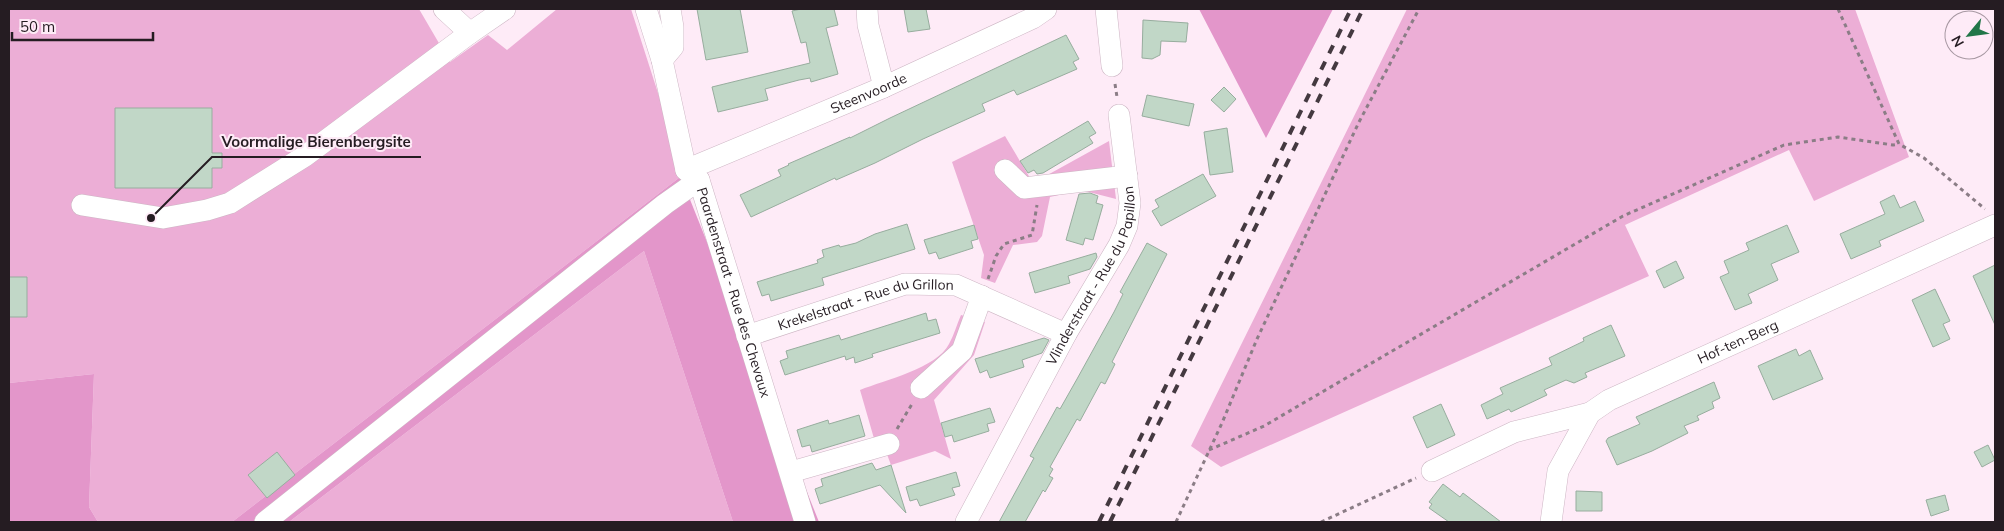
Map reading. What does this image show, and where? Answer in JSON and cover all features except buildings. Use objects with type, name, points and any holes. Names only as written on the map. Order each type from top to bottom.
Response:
[{"type":"street","points":[[444,9],[470,33]]},
{"type":"street","points":[[82,204],[163,218],[207,210],[230,203],[305,156],[505,9]]},
{"type":"street","name":"Paardenstraat - Rue des Chevaux","points":[[646,9],[662,60],[693,175],[719,241],[805,522]]},
{"type":"street","points":[[662,60],[673,47],[674,27],[670,9]]},
{"type":"street","points":[[866,9],[868,25],[884,87]]},
{"type":"street","name":"Steenvoorde","points":[[265,522],[666,204],[693,175],[1033,18],[1046,9]]},
{"type":"street","points":[[1106,9],[1112,66]]},
{"type":"street","name":"Vlinderstraat - Rue du Papillon","points":[[966,522],[1066,334],[1119,245],[1127,226],[1130,202],[1119,115]]},
{"type":"street","points":[[1005,170],[1024,188],[1127,176]]},
{"type":"street","name":"Hof-ten-Berg","points":[[1551,522],[1558,470],[1590,413],[1609,400],[1992,218]]},
{"type":"street","name":"Krekelstraat - Rue du Grillon","points":[[747,336],[905,284],[956,286],[1066,334]]},
{"type":"street","points":[[920,388],[962,351],[982,296]]},
{"type":"street","points":[[1432,471],[1514,432],[1590,413]]},
{"type":"street","points":[[791,472],[889,444]]},
{"type":"path","points":[[1176,522],[1258,338],[1356,130],[1419,9]]},
{"type":"path","points":[[1838,9],[1899,144]]},
{"type":"path","points":[[1112,66],[1119,115]]},
{"type":"path","points":[[1209,450],[1264,426],[1632,212],[1784,145],[1838,137],[1899,144],[1924,158],[1992,218]]},
{"type":"path","points":[[982,296],[996,256],[1004,244],[1032,235],[1040,187]]},
{"type":"path","points":[[889,444],[920,388]]},
{"type":"path","points":[[1321,522],[1432,471]]},
{"type":"shaded area","points":[[9,9],[419,9],[450,62],[488,35],[507,50],[557,9],[631,9],[684,174],[232,522],[98,522],[89,507],[94,374],[9,383]]},
{"type":"shaded area","points":[[1199,9],[1333,9],[1266,138]]},
{"type":"shaded area","points":[[1407,9],[1855,9],[1909,157],[1814,201],[1789,150],[1625,225],[1649,276],[1221,467],[1191,446]]},
{"type":"shaded area","points":[[1005,136],[1033,183],[1109,141],[1116,199],[1081,190],[1050,197],[1042,236],[1037,242],[1013,245],[995,283],[981,278],[984,255],[952,162]]},
{"type":"shaded area","points":[[684,174],[687,192],[819,522],[733,522],[644,251],[289,522],[232,522]]},
{"type":"shaded area","points":[[644,251],[733,522],[289,522]]},
{"type":"shaded area","points":[[961,315],[985,322],[974,355],[934,400],[951,459],[935,451],[891,465],[882,441],[875,442],[860,390],[909,372],[934,360],[949,344]]},
{"type":"shaded area","points":[[94,374],[89,507],[98,522],[9,522],[9,383]]},
{"type":"railway","points":[[1099,522],[1351,9]]},
{"type":"railway","points":[[1110,522],[1363,9]]},
{"type":"place","name":"Voormalige Bierenbergsite","points":[[151,218]]}]
